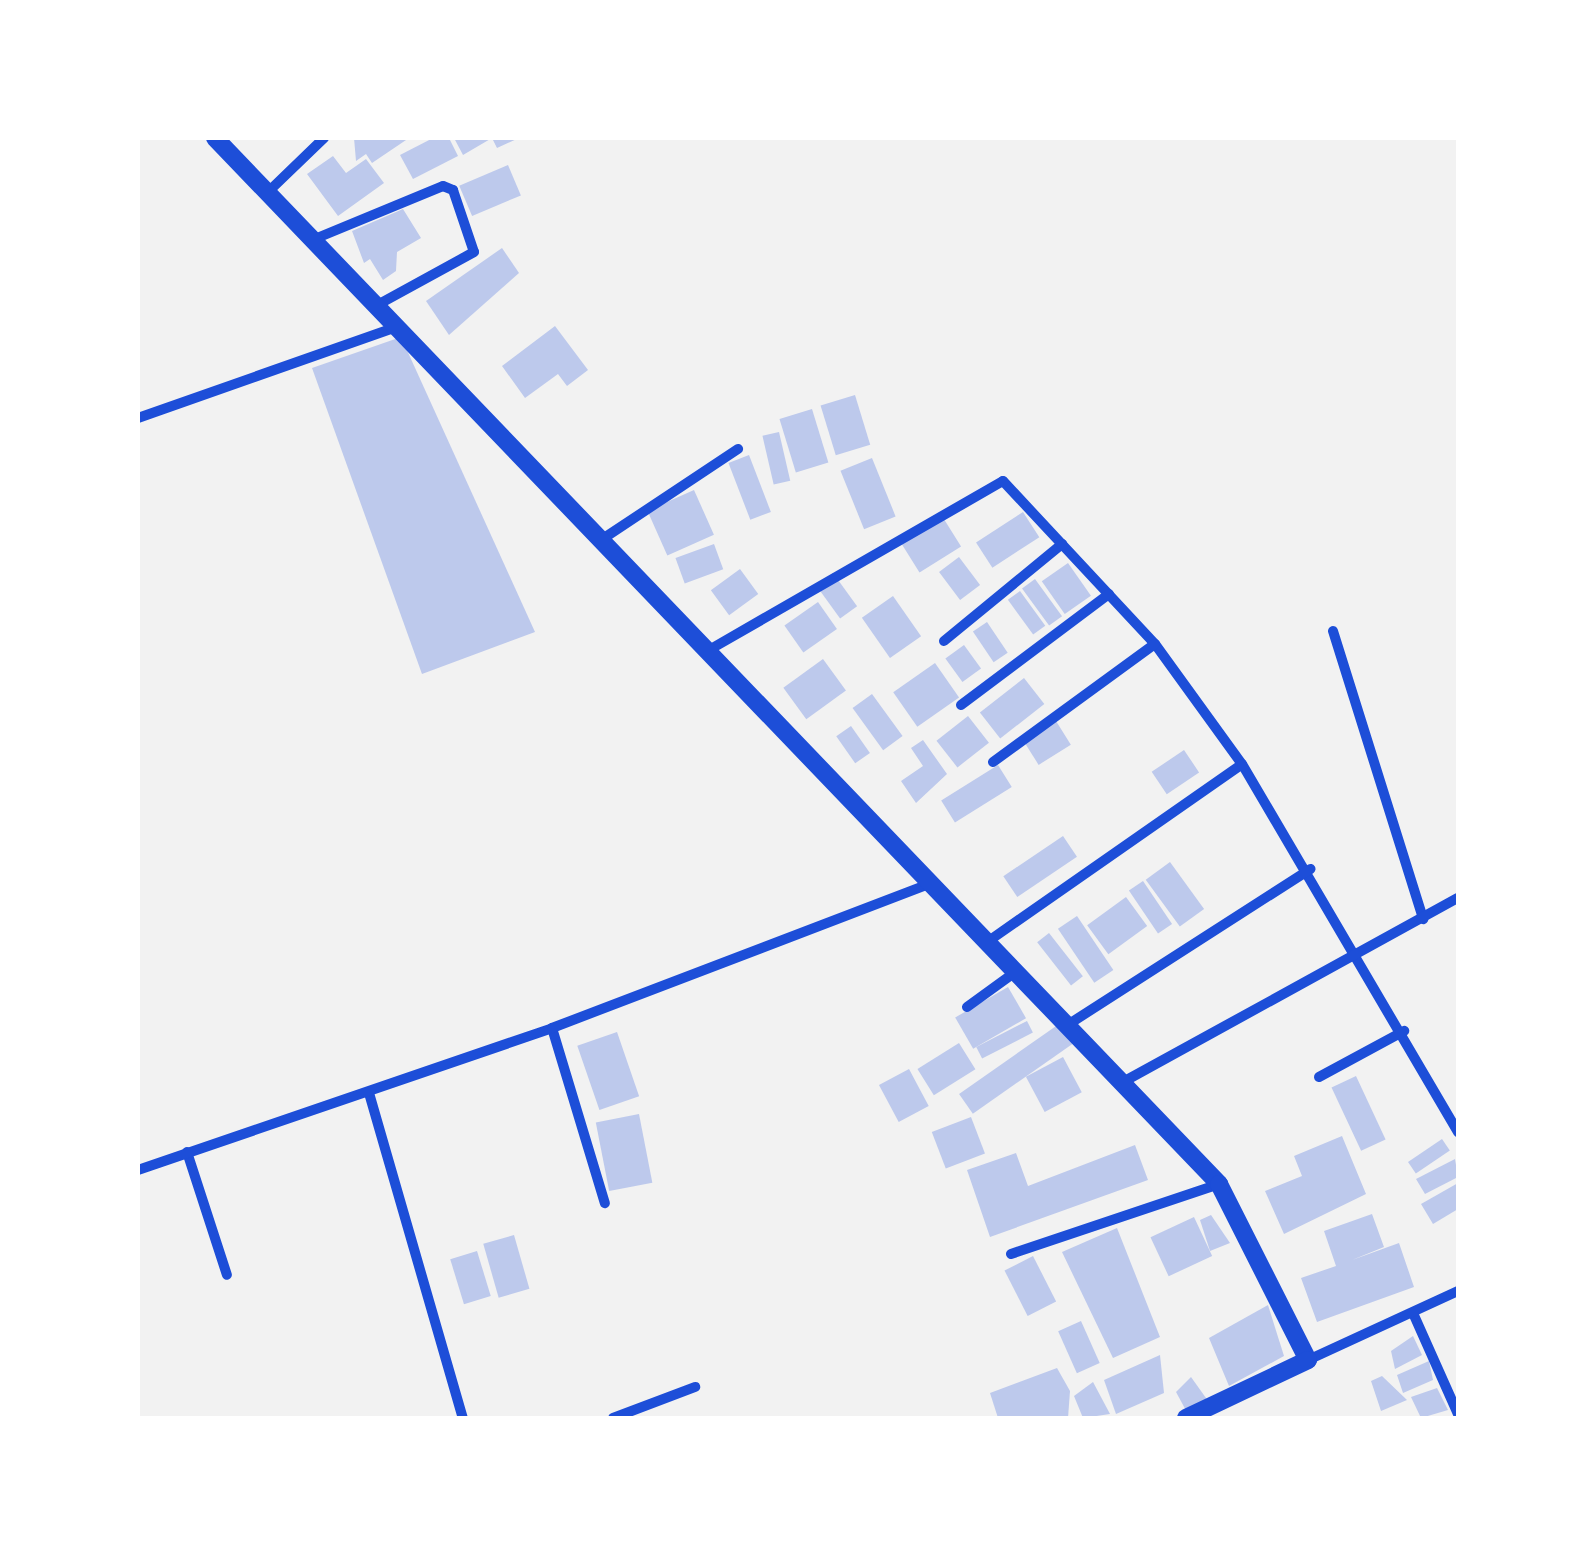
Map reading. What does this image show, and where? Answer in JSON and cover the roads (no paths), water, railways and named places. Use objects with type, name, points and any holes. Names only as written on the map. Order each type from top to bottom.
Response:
[{"type":"street","points":[[215,138],[317,238],[1219,1184],[1308,1360]]},
{"type":"street","points":[[268,192],[324,138]]},
{"type":"street","points":[[317,238],[443,186],[453,190],[474,252],[377,305]]},
{"type":"street","points":[[138,418],[397,326]]},
{"type":"street","points":[[604,538],[738,449]]},
{"type":"street","points":[[709,650],[1003,481],[1155,644],[1242,764],[1359,951],[1458,1132]]},
{"type":"street","points":[[944,641],[1062,544]]},
{"type":"street","points":[[960,705],[1108,594]]},
{"type":"street","points":[[1333,631],[1423,919]]},
{"type":"street","points":[[992,762],[1155,644]]},
{"type":"street","points":[[990,940],[1242,764]]},
{"type":"street","points":[[1069,1024],[1310,869]]},
{"type":"street","points":[[138,1170],[552,1028],[932,882]]},
{"type":"street","points":[[1124,1082],[1458,898]]},
{"type":"street","points":[[967,1007],[1018,970]]},
{"type":"street","points":[[552,1028],[605,1203]]},
{"type":"street","points":[[1319,1078],[1404,1030]]},
{"type":"street","points":[[369,1092],[464,1418]]},
{"type":"street","points":[[187,1152],[226,1275]]},
{"type":"street","points":[[1010,1254],[1219,1184]]},
{"type":"street","points":[[1186,1418],[1458,1292]]},
{"type":"street","points":[[1413,1313],[1458,1414]]},
{"type":"street","points":[[613,1418],[694,1387]]}]
